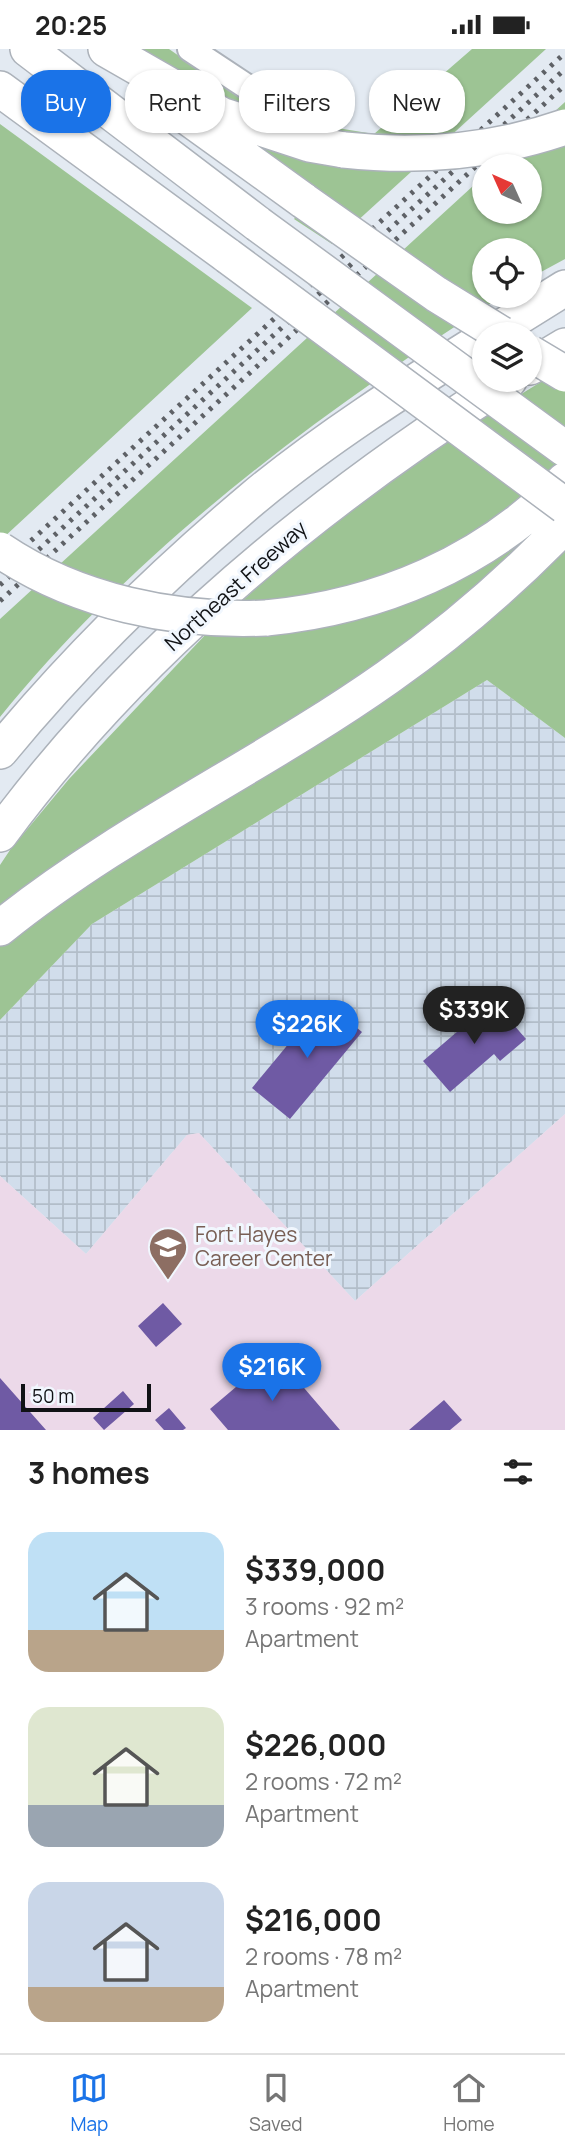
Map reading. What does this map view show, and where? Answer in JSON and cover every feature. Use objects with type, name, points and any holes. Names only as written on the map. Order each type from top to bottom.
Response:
[{"type":"highway","points":[[28,49],[258,224],[565,449]]},
{"type":"highway","points":[[100,49],[166,101],[304,201],[436,294],[482,322]]},
{"type":"highway","points":[[106,49],[221,115],[309,144],[344,150],[385,154],[438,154],[493,146],[565,127]]},
{"type":"highway","points":[[0,89],[565,506]]},
{"type":"highway","points":[[510,322],[565,288]]},
{"type":"highway","points":[[542,360],[565,346]]},
{"type":"highway","points":[[0,751],[172,569],[254,497],[340,434],[472,347]]},
{"type":"highway","points":[[542,360],[565,374]]},
{"type":"highway","name":"Northeast Freeway","points":[[0,834],[83,733],[164,650],[242,576],[402,450],[491,392]]},
{"type":"highway","points":[[0,550],[50,577],[93,595],[131,605],[202,617],[266,618],[313,613],[410,586],[494,539],[565,477],[565,434]]},
{"type":"highway","points":[[0,928],[77,871],[386,678],[473,612],[565,525]]},
{"type":"street","points":[[190,49],[239,81]]},
{"type":"shaded area","points":[[487,680],[565,738],[565,1114],[355,1301],[199,1133],[187,1135],[86,1254],[0,1176],[0,1020],[92,924]]},
{"type":"shaded area","name":"Fort Hayes Career Center","points":[[565,1114],[565,1430],[0,1430],[0,1176],[86,1254],[187,1135],[199,1133],[355,1301]]},
{"type":"green space","points":[[139,49],[169,49],[199,70],[174,70]]},
{"type":"green space","points":[[472,49],[546,49],[465,123],[465,70],[448,70]]},
{"type":"green space","points":[[225,88],[239,96],[239,106],[225,101]]},
{"type":"green space","points":[[565,102],[565,259],[542,271],[542,238],[472,238],[472,308],[484,308],[366,387],[299,436],[171,540],[111,596],[54,655],[0,717],[0,619],[472,187],[472,224],[542,224],[542,154],[508,154]]},
{"type":"green space","points":[[0,124],[252,308],[3,538],[0,536]]},
{"type":"green space","points":[[355,131],[374,134],[454,133],[332,244],[294,219],[316,194],[256,148],[256,143],[329,135],[323,133],[355,133]]},
{"type":"green space","points":[[565,367],[565,463],[476,539],[271,633],[565,503],[461,611],[0,916],[0,865],[10,850],[69,779],[208,632],[294,554],[356,506],[455,435],[525,392],[542,392],[542,381]]},
{"type":"green space","points":[[565,544],[565,738],[487,680],[92,924],[0,1020],[0,943]]},
{"type":"building","points":[[324,1001],[362,1032],[290,1119],[252,1088]]},
{"type":"building","points":[[493,1001],[526,1039],[500,1061],[494,1054],[450,1092],[423,1061]]},
{"type":"building","points":[[163,1303],[182,1324],[156,1347],[138,1326]]},
{"type":"building","points":[[275,1354],[340,1430],[228,1430],[210,1409]]},
{"type":"building","points":[[0,1378],[46,1430],[0,1430]]},
{"type":"building","points":[[123,1391],[134,1404],[104,1430],[93,1418]]},
{"type":"building","points":[[444,1400],[462,1420],[450,1430],[409,1430]]},
{"type":"building","points":[[169,1408],[186,1428],[164,1430],[155,1420]]},
{"type":"railway","points":[[0,569],[565,53]]},
{"type":"railway","points":[[0,585],[565,69]]},
{"type":"railway","points":[[0,601],[565,85]]},
{"type":"place","name":"Fort Hayes Career Center","points":[[168,1281]]}]
